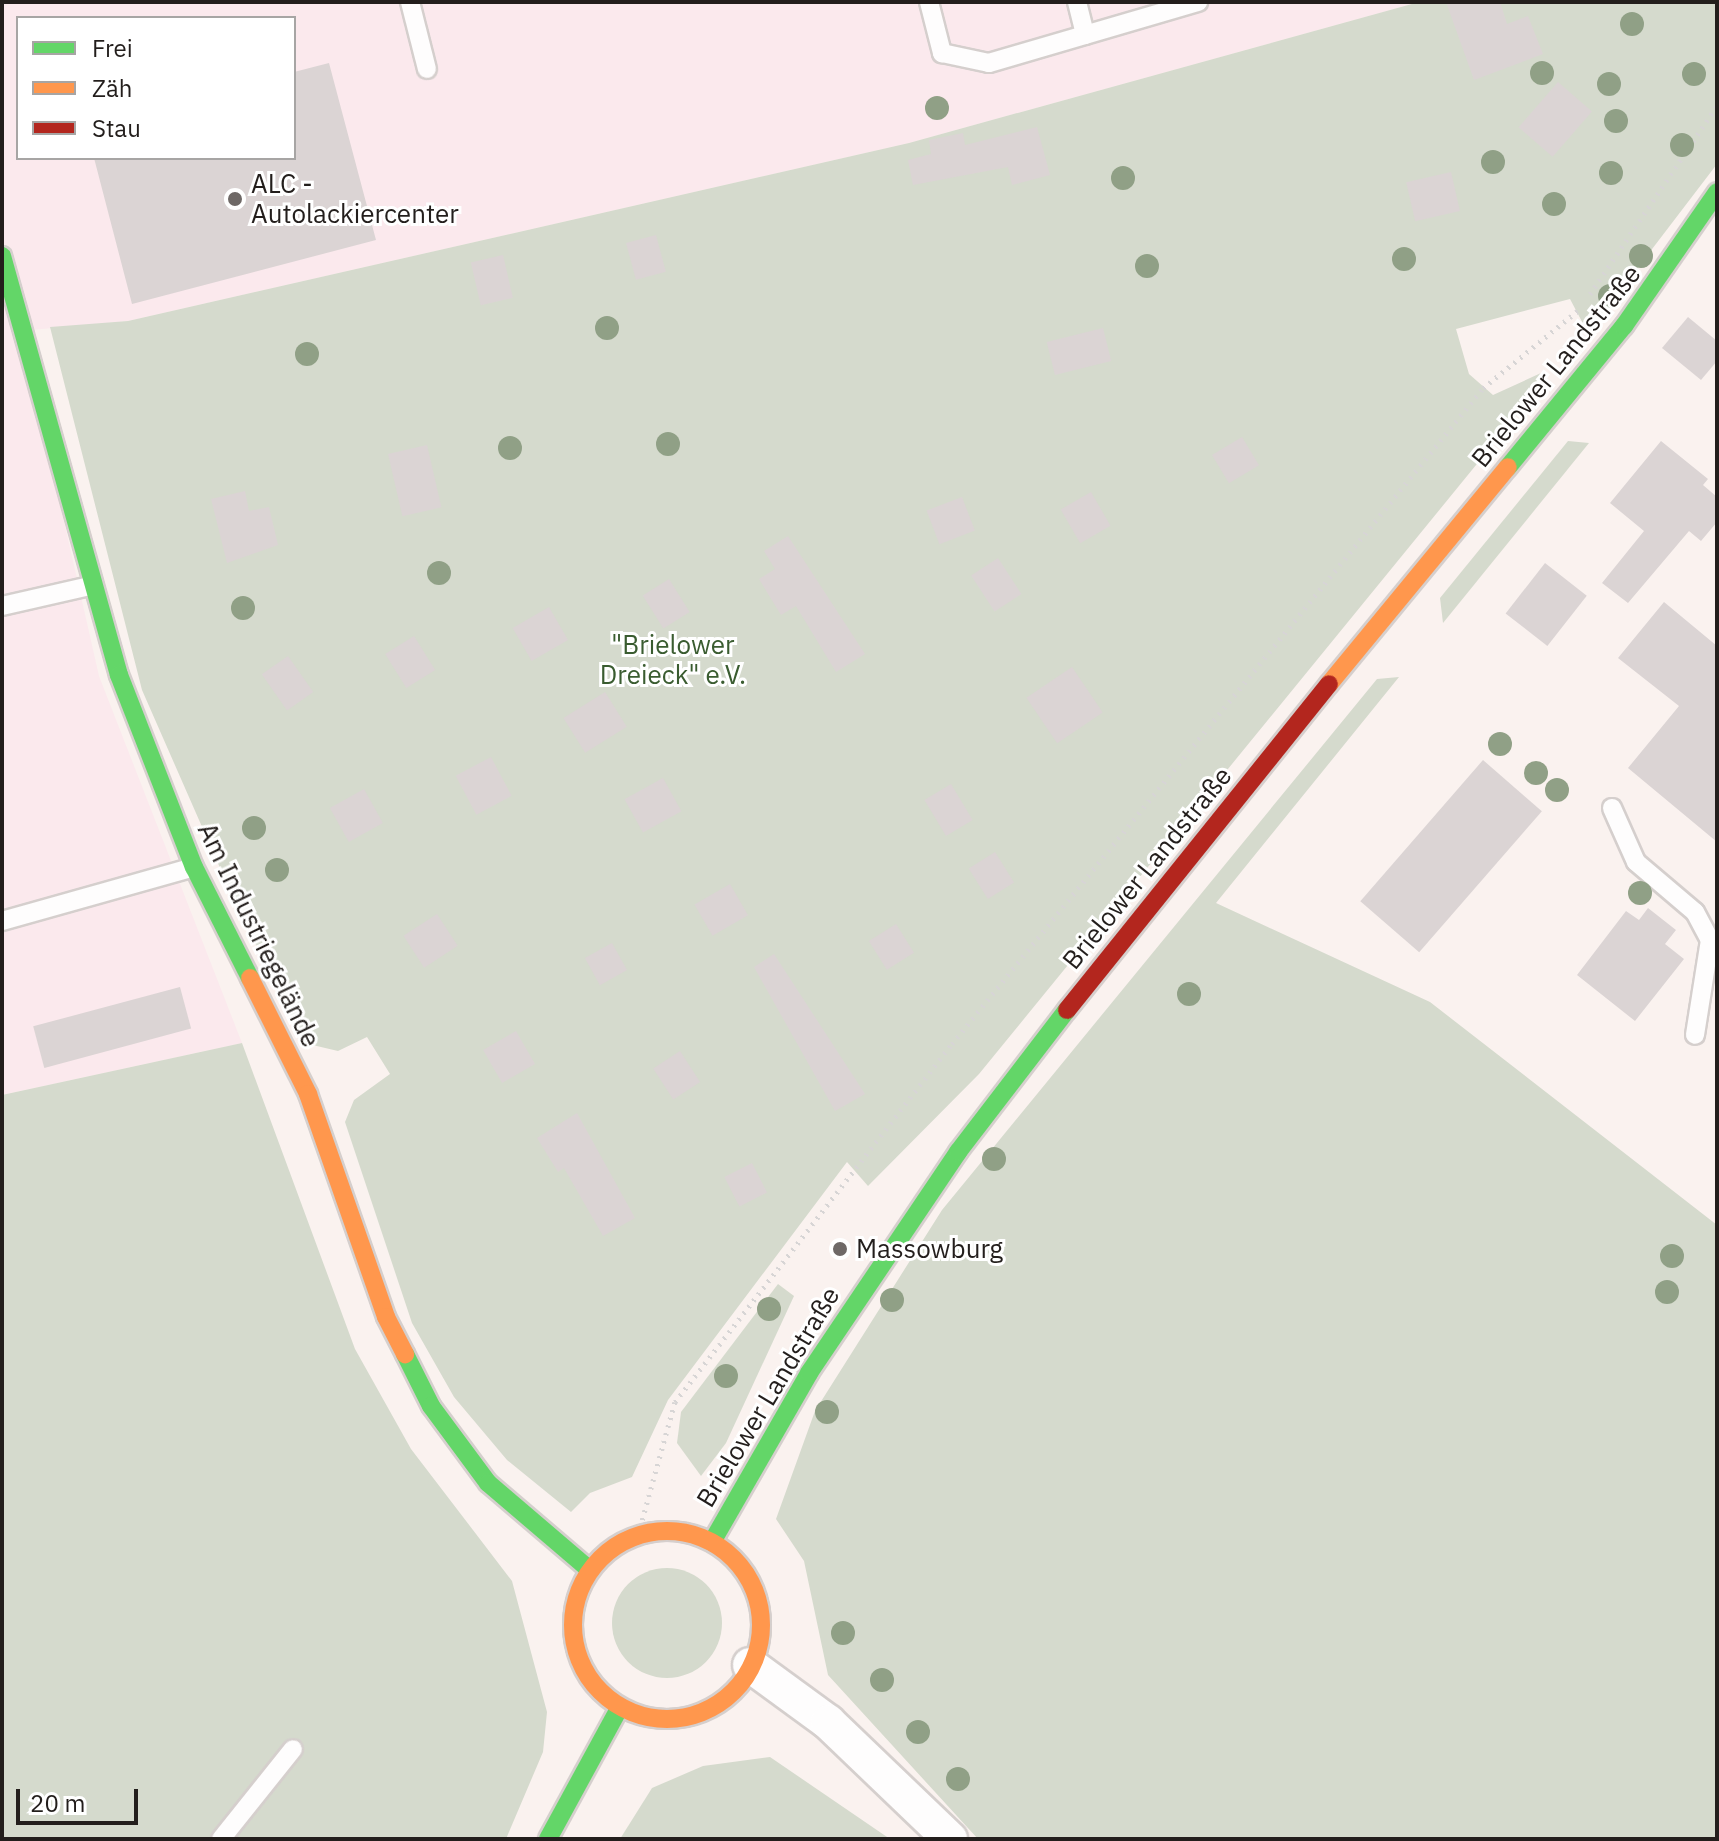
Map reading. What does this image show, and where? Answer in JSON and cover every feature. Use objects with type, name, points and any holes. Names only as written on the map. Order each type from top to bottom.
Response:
[{"type":"main road","name":"Brielower Landstraße","points":[[712,1542],[809,1373],[958,1152],[1144,909],[1671,263],[1717,192]]},
{"type":"main road","name":"Brielower Landstraße","points":[[1671,263],[1717,222]]},
{"type":"main road","name":"Am Industriegelände","points":[[2,256],[90,586],[119,675],[194,867],[308,1094],[386,1317],[431,1406],[488,1483],[590,1570]]},
{"type":"main road","name":"Brielower Landstraße","points":[[687,1532],[712,1542],[742,1567],[760,1608],[761,1630],[750,1665],[740,1684],[697,1714],[672,1719],[620,1707],[585,1672],[575,1646],[577,1596],[590,1570],[609,1550],[638,1535],[687,1532]]},
{"type":"main road","points":[[548,1839],[620,1707]]},
{"type":"street","points":[[750,1665],[828,1722],[950,1839]]},
{"type":"lane","points":[[410,2],[427,69]]},
{"type":"lane","points":[[929,2],[942,53],[989,63],[1198,2]]},
{"type":"lane","points":[[1077,2],[1085,35]]},
{"type":"lane","points":[[2,606],[90,586]]},
{"type":"lane","points":[[1612,808],[1636,862],[1695,912],[1710,940],[1695,1035]]},
{"type":"lane","points":[[2,921],[194,867]]},
{"type":"lane","points":[[221,1839],[293,1749]]},
{"type":"path","points":[[638,1535],[675,1402],[952,1044],[1473,400],[1581,307],[1717,106]]},
{"type":"shaded area","points":[[2,2],[1419,2],[909,143],[128,321],[21,331],[99,676],[242,1043],[2,1095]]},
{"type":"green space","name":"\"Brielower Dreieck\" e.V.","points":[[1419,2],[1717,2],[1717,164],[1588,333],[1570,299],[1456,329],[1469,374],[1493,395],[1541,373],[1534,394],[979,1074],[868,1186],[847,1162],[668,1400],[632,1477],[590,1493],[571,1512],[507,1460],[454,1397],[412,1323],[345,1122],[354,1100],[390,1074],[367,1037],[338,1051],[304,1043],[235,902],[142,690],[50,327],[128,321],[909,143]]},
{"type":"green space","points":[[1568,441],[1589,443],[1443,623],[1440,598]]},
{"type":"green space","points":[[1399,677],[1216,903],[1430,1002],[1717,1225],[1717,1839],[978,1839],[828,1675],[804,1561],[776,1519],[815,1411],[942,1210],[1377,679]]},
{"type":"green space","points":[[242,1043],[355,1349],[411,1449],[512,1581],[547,1712],[543,1752],[506,1839],[2,1839],[2,1095]]},
{"type":"green space","points":[[778,1284],[794,1296],[726,1443],[701,1476],[677,1443],[681,1412]]},
{"type":"green space","points":[[667,1568],[688,1572],[706,1584],[718,1602],[722,1623],[718,1644],[706,1662],[688,1674],[667,1678],[646,1674],[628,1662],[616,1644],[612,1623],[616,1602],[628,1584],[646,1572]]},
{"type":"green space","points":[[770,1757],[890,1839],[620,1839],[652,1788],[703,1766]]},
{"type":"building","points":[[1446,2],[1500,2],[1507,24],[1528,16],[1543,54],[1474,80]]},
{"type":"building","name":"ALC - Autolackiercenter","points":[[329,63],[376,240],[132,304],[95,160],[296,160],[296,71]]},
{"type":"building","points":[[1558,82],[1592,112],[1553,157],[1519,127]]},
{"type":"building","points":[[1037,127],[1050,175],[1012,185],[1008,167],[913,185],[908,160],[931,154],[929,140],[963,133],[965,145]]},
{"type":"building","points":[[1451,172],[1460,211],[1415,221],[1406,182]]},
{"type":"building","points":[[656,235],[666,272],[636,280],[626,243]]},
{"type":"building","points":[[503,255],[513,298],[481,305],[471,262]]},
{"type":"building","points":[[1688,317],[1717,341],[1717,361],[1701,380],[1662,348]]},
{"type":"building","points":[[1103,328],[1111,361],[1055,375],[1047,342]]},
{"type":"building","points":[[1242,437],[1259,465],[1229,483],[1212,455]]},
{"type":"building","points":[[1661,441],[1708,479],[1703,485],[1717,497],[1717,522],[1701,541],[1689,531],[1628,603],[1602,583],[1644,531],[1610,503]]},
{"type":"building","points":[[427,445],[441,507],[402,516],[388,454]]},
{"type":"building","points":[[245,491],[249,511],[269,507],[278,545],[227,563],[211,499]]},
{"type":"building","points":[[1091,492],[1110,526],[1080,543],[1061,510]]},
{"type":"building","points":[[962,497],[975,531],[939,544],[927,511]]},
{"type":"building","points":[[788,536],[865,654],[836,672],[796,606],[781,615],[759,579],[775,569],[764,551]]},
{"type":"building","points":[[998,558],[1021,594],[995,611],[971,575]]},
{"type":"building","points":[[1545,563],[1587,596],[1547,646],[1506,613]]},
{"type":"building","points":[[669,579],[690,612],[663,629],[643,595]]},
{"type":"building","points":[[1664,602],[1717,646],[1717,842],[1628,768],[1679,706],[1618,658]]},
{"type":"building","points":[[549,607],[568,640],[532,661],[513,628]]},
{"type":"building","points":[[414,636],[435,670],[406,688],[385,654]]},
{"type":"building","points":[[288,656],[313,692],[287,710],[262,674]]},
{"type":"building","points":[[1072,667],[1103,713],[1057,743],[1026,698]]},
{"type":"building","points":[[605,692],[627,727],[585,753],[563,718]]},
{"type":"building","points":[[491,757],[512,796],[476,815],[456,776]]},
{"type":"building","points":[[1483,760],[1542,811],[1419,952],[1360,901]]},
{"type":"building","points":[[663,778],[681,811],[643,833],[625,799]]},
{"type":"building","points":[[951,784],[973,820],[946,836],[924,800]]},
{"type":"building","points":[[364,789],[383,823],[349,842],[330,808]]},
{"type":"building","points":[[995,852],[1014,883],[988,899],[969,868]]},
{"type":"building","points":[[730,884],[748,915],[712,936],[694,904]]},
{"type":"building","points":[[1648,908],[1676,930],[1665,944],[1684,959],[1635,1021],[1577,975],[1626,911],[1639,920]]},
{"type":"building","points":[[437,914],[458,946],[424,968],[403,936]]},
{"type":"building","points":[[896,924],[914,953],[887,970],[869,941]]},
{"type":"building","points":[[612,943],[627,970],[600,985],[585,958]]},
{"type":"building","points":[[774,954],[865,1094],[835,1111],[754,967]]},
{"type":"building","points":[[180,987],[191,1029],[44,1068],[33,1026]]},
{"type":"building","points":[[516,1031],[535,1064],[502,1083],[483,1050]]},
{"type":"building","points":[[680,1051],[700,1082],[673,1099],[653,1068]]},
{"type":"building","points":[[577,1113],[635,1218],[603,1236],[564,1168],[558,1172],[537,1138]]},
{"type":"building","points":[[752,1163],[767,1192],[739,1206],[724,1177]]},
{"type":"traffic: fast","points":[[1508,467],[1624,326],[1717,192]]},
{"type":"traffic: fast","points":[[2,256],[119,675],[194,867],[250,978]]},
{"type":"traffic: fast","points":[[712,1542],[809,1373],[958,1152],[1067,1010]]},
{"type":"traffic: fast","points":[[405,1354],[431,1406],[488,1483],[590,1570]]},
{"type":"traffic: fast","points":[[548,1839],[620,1707]]},
{"type":"traffic: slow","points":[[1329,684],[1508,467]]},
{"type":"traffic: slow","points":[[250,978],[308,1094],[386,1317],[405,1354]]},
{"type":"traffic: slow","points":[[667,1531],[703,1538],[733,1559],[754,1589],[761,1625],[754,1661],[733,1691],[703,1712],[667,1719],[631,1712],[601,1691],[580,1661],[573,1625],[580,1589],[601,1559],[631,1538],[667,1531]]},
{"type":"traffic: jam","points":[[1067,1010],[1329,684]]},
{"type":"place","name":"ALC - Autolackiercenter","points":[[235,199]]},
{"type":"place","name":"Massowburg","points":[[840,1249]]}]
